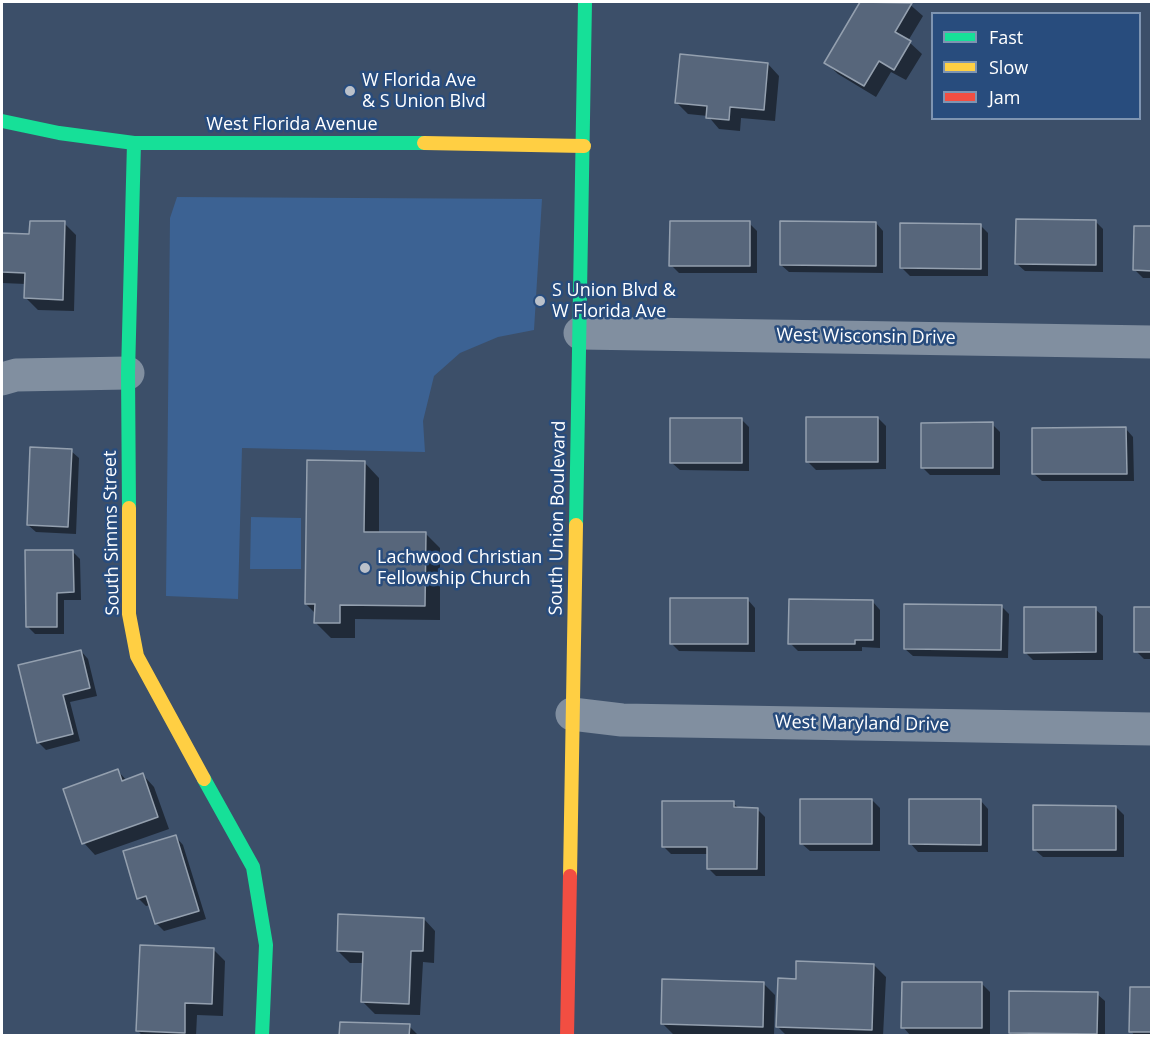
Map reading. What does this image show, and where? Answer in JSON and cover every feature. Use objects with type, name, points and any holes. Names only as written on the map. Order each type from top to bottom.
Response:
[{"type":"street","name":"South Union Boulevard","points":[[567,1035],[585,2]]},
{"type":"street","name":"West Florida Avenue","points":[[2,121],[59,133],[134,143],[429,143],[584,146]]},
{"type":"street","name":"South Simms Street","points":[[134,143],[128,373],[129,615],[137,656],[253,867],[266,945],[262,1035]]},
{"type":"street","name":"West Wisconsin Drive","points":[[580,333],[1152,342]]},
{"type":"street","points":[[2,379],[16,375],[128,373]]},
{"type":"street","name":"West Maryland Drive","points":[[572,714],[622,720],[1152,729]]},
{"type":"shaded area","points":[[177,197],[542,199],[534,330],[498,337],[460,353],[434,376],[423,421],[425,452],[242,448],[238,599],[166,596],[170,218]]},
{"type":"shaded area","points":[[251,517],[301,518],[301,569],[250,569]]},
{"type":"building","points":[[860,2],[912,3],[895,32],[911,41],[894,70],[879,61],[864,86],[824,63]]},
{"type":"building","points":[[680,54],[768,63],[764,110],[730,107],[729,120],[706,118],[707,106],[675,103]]},
{"type":"building","points":[[1016,219],[1096,220],[1096,265],[1015,264]]},
{"type":"building","points":[[30,221],[65,221],[63,300],[24,298],[25,273],[2,272],[2,233],[29,234]]},
{"type":"building","points":[[670,221],[750,221],[750,266],[669,266]]},
{"type":"building","points":[[780,221],[876,222],[876,266],[780,265]]},
{"type":"building","points":[[900,223],[981,224],[981,269],[900,268]]},
{"type":"building","points":[[1134,226],[1152,226],[1152,271],[1133,270]]},
{"type":"building","points":[[806,417],[878,417],[878,462],[806,462]]},
{"type":"building","points":[[670,418],[742,418],[742,463],[670,463]]},
{"type":"building","points":[[993,422],[993,468],[921,468],[921,423]]},
{"type":"building","points":[[1126,427],[1127,474],[1032,474],[1032,428]]},
{"type":"building","points":[[30,447],[72,449],[68,527],[27,525]]},
{"type":"building","name":"Lachwood Christian Fellowship Church","points":[[307,460],[365,461],[364,532],[426,532],[425,606],[340,605],[340,623],[314,623],[315,604],[305,604]]},
{"type":"building","points":[[25,550],[73,550],[74,592],[57,593],[57,627],[26,627]]},
{"type":"building","points":[[670,598],[748,598],[748,644],[670,644]]},
{"type":"building","points":[[789,599],[873,600],[873,640],[855,640],[855,644],[788,644]]},
{"type":"building","points":[[904,604],[1002,605],[1001,650],[904,649]]},
{"type":"building","points":[[1024,607],[1096,607],[1096,652],[1024,653]]},
{"type":"building","points":[[1134,607],[1152,607],[1152,652],[1134,652]]},
{"type":"building","points":[[81,650],[90,688],[63,695],[73,734],[37,743],[18,665]]},
{"type":"building","points":[[118,769],[122,781],[143,773],[158,817],[82,844],[63,789]]},
{"type":"building","points":[[800,799],[872,799],[872,844],[800,844]]},
{"type":"building","points":[[909,799],[981,799],[981,845],[909,844]]},
{"type":"building","points":[[662,801],[734,801],[734,807],[758,808],[757,869],[707,869],[707,847],[662,847]]},
{"type":"building","points":[[1033,805],[1116,806],[1116,850],[1033,850]]},
{"type":"building","points":[[176,835],[199,911],[155,924],[146,896],[137,899],[123,851]]},
{"type":"building","points":[[338,914],[424,918],[423,951],[411,951],[409,1004],[361,1002],[363,952],[337,951]]},
{"type":"building","points":[[140,945],[214,948],[212,1004],[185,1003],[185,1033],[136,1031]]},
{"type":"building","points":[[796,961],[874,964],[872,1030],[776,1027],[778,978],[796,979]]},
{"type":"building","points":[[662,979],[764,982],[763,1027],[661,1024]]},
{"type":"building","points":[[902,982],[982,982],[982,1028],[901,1028]]},
{"type":"building","points":[[1130,987],[1152,987],[1152,1032],[1129,1032]]},
{"type":"building","points":[[1009,991],[1098,992],[1097,1034],[1009,1033]]},
{"type":"building","points":[[340,1022],[410,1024],[409,1036],[339,1036]]},
{"type":"traffic: fast","points":[[576,525],[585,2]]},
{"type":"traffic: fast","points":[[2,121],[59,133],[134,143],[424,143]]},
{"type":"traffic: fast","points":[[129,508],[128,373],[134,143]]},
{"type":"traffic: fast","points":[[204,779],[253,867],[266,945],[262,1036]]},
{"type":"traffic: slow","points":[[424,143],[584,146]]},
{"type":"traffic: slow","points":[[129,508],[129,614],[137,656],[204,779]]},
{"type":"traffic: slow","points":[[570,876],[576,525]]},
{"type":"traffic: jam","points":[[567,1036],[570,876]]},
{"type":"place","name":"W Florida Ave & S Union Blvd","points":[[350,91]]},
{"type":"place","name":"S Union Blvd & W Florida Ave","points":[[540,301]]},
{"type":"place","name":"Lachwood Christian Fellowship Church","points":[[365,568]]}]
